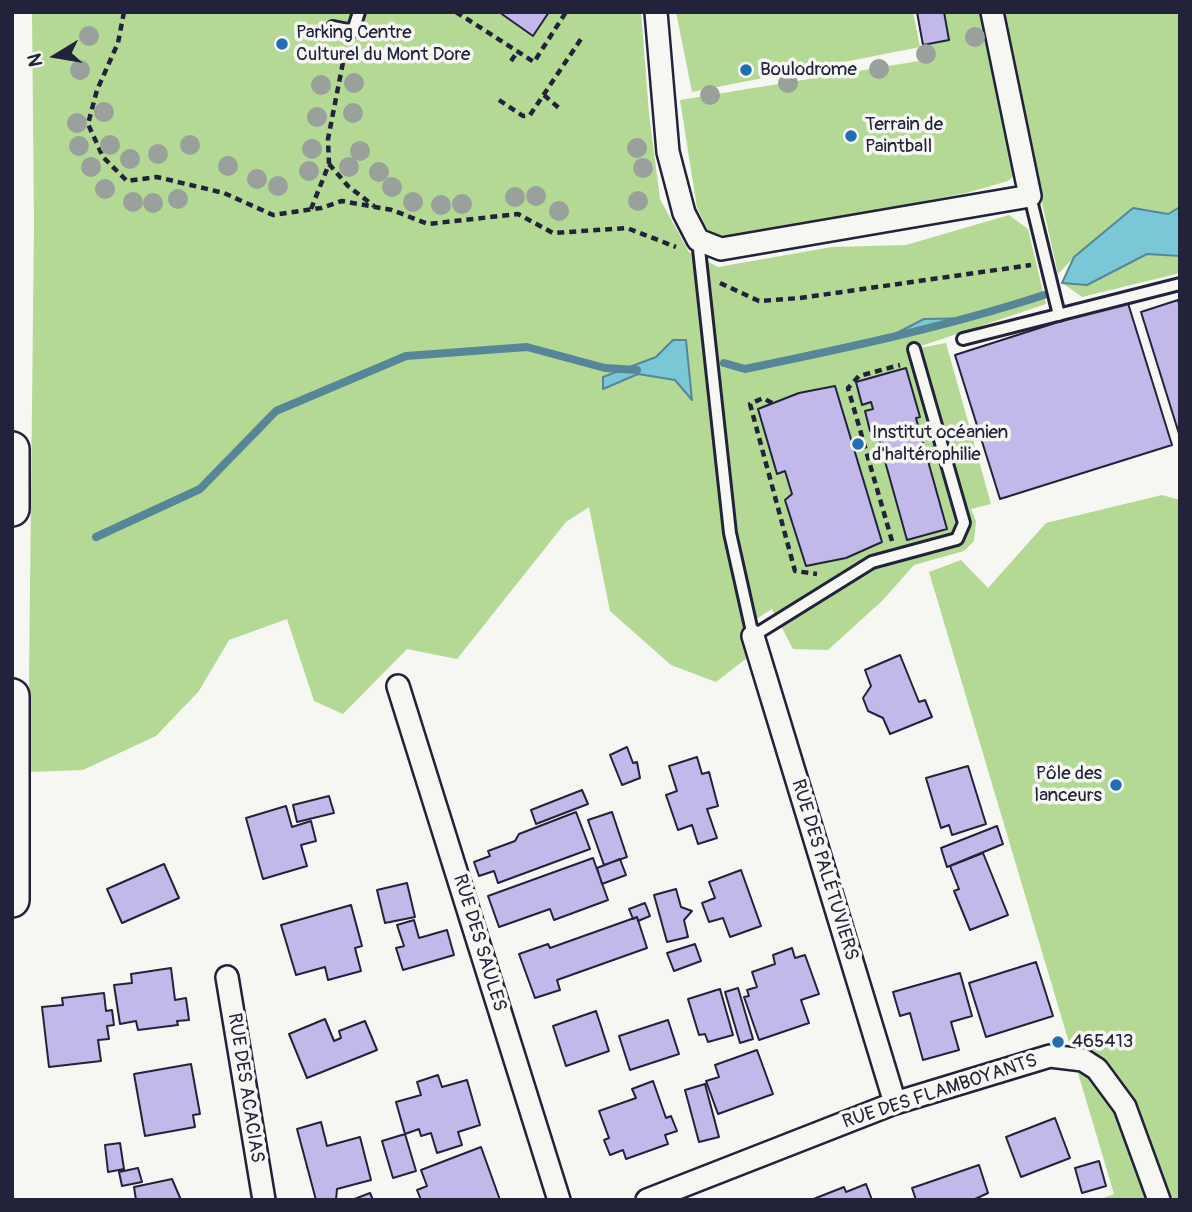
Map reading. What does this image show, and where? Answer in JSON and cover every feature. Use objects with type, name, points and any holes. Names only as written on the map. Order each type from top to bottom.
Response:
[{"type":"main road","points":[[12,449],[12,509]]},
{"type":"main road","points":[[12,696],[13,880]]},
{"type":"street","points":[[656,12],[668,152],[684,213],[698,240],[721,249],[1030,196],[992,12]]},
{"type":"street","name":"RUE DES PALÉTUVIERS","points":[[753,636],[895,1103]]},
{"type":"street","name":"RUE DES SAULES","points":[[398,686],[559,1200]]},
{"type":"street","name":"RUE DES ACACIAS","points":[[226,976],[264,1200]]},
{"type":"street","name":"RUE DES FLAMBOYANTS","points":[[647,1200],[895,1103],[1050,1056],[1083,1059],[1097,1069],[1125,1107],[1159,1200]]},
{"type":"lane","points":[[333,27],[353,31],[359,12]]},
{"type":"lane","points":[[1030,196],[1059,315]]},
{"type":"lane","points":[[698,240],[730,533],[753,636],[872,562],[957,539],[964,523],[914,349]]},
{"type":"lane","points":[[964,339],[1180,284]]},
{"type":"path","points":[[124,12],[118,43],[97,90],[89,124],[103,157],[127,181],[157,177],[224,192],[273,215],[342,201],[375,207],[428,224],[518,214],[553,233],[627,228],[674,246],[701,276],[760,301],[800,299],[1046,262]]},
{"type":"path","points":[[456,12],[534,62],[566,12]]},
{"type":"path","points":[[311,209],[328,164],[328,139],[348,30]]},
{"type":"path","points":[[499,100],[523,116],[530,115],[581,39]]},
{"type":"path","points":[[511,61],[518,51]]},
{"type":"path","points":[[544,95],[560,108]]},
{"type":"path","points":[[328,164],[348,186],[375,207]]},
{"type":"path","points":[[896,556],[848,388],[859,376],[908,362]]},
{"type":"path","points":[[772,404],[763,398],[750,404],[795,571],[815,574],[832,569],[844,580]]},
{"type":"green space","points":[[32,12],[641,12],[649,113],[660,199],[689,252],[718,267],[832,247],[906,245],[1009,215],[1028,229],[1046,304],[909,350],[946,343],[991,504],[971,509],[976,521],[974,541],[964,551],[914,565],[883,600],[828,650],[793,649],[772,609],[745,626],[747,658],[716,682],[671,665],[610,611],[589,507],[566,522],[457,659],[407,649],[343,714],[314,701],[287,619],[229,640],[199,691],[156,736],[83,770],[28,772],[34,223]]},
{"type":"green space","name":"Boulodrome","points":[[676,12],[913,12],[920,47],[692,92]]},
{"type":"green space","name":"Terrain de Paintball","points":[[916,12],[982,12],[1016,174],[1008,181],[966,193],[733,238],[709,232],[697,208],[680,100],[925,60]]},
{"type":"green space","points":[[999,12],[1180,12],[1180,207],[1074,257],[1058,274]]},
{"type":"green space","points":[[1147,254],[1180,256],[1180,273],[1082,297],[1062,283],[1091,283]]},
{"type":"green space","name":"Pôle des lanceurs","points":[[1162,495],[1180,500],[1180,1200],[1098,1200],[1114,1194],[929,572],[961,560],[988,588],[1046,523]]},
{"type":"water","points":[[1180,207],[1180,256],[1147,254],[1087,285],[1062,283],[1074,257],[1133,208],[1168,214]]},
{"type":"water","points":[[974,318],[883,340],[924,319]]},
{"type":"water","points":[[673,340],[686,340],[692,400],[675,380],[638,374],[603,389],[603,377],[656,357]]},
{"type":"building","points":[[499,12],[549,12],[533,36]]},
{"type":"building","points":[[917,12],[944,12],[949,40],[923,45]]},
{"type":"building","points":[[1127,300],[1172,445],[1000,499],[955,355]]},
{"type":"building","points":[[1178,300],[1180,307],[1180,437],[1141,312]]},
{"type":"building","points":[[906,368],[920,417],[916,418],[947,529],[907,540],[876,429],[870,431],[865,411],[873,409],[871,402],[862,405],[856,382]]},
{"type":"building","points":[[835,386],[882,542],[846,558],[806,566],[785,500],[792,494],[785,471],[777,474],[758,409],[799,393]]},
{"type":"building","points":[[900,655],[919,702],[925,700],[932,717],[890,734],[883,718],[868,711],[863,698],[871,686],[865,670]]},
{"type":"building","points":[[627,747],[633,763],[637,762],[640,778],[622,785],[610,755]]},
{"type":"building","points":[[697,757],[702,774],[709,772],[718,806],[707,809],[717,838],[698,844],[692,825],[678,830],[666,795],[677,791],[669,766]]},
{"type":"building","points":[[968,766],[986,824],[952,835],[949,825],[941,828],[926,778]]},
{"type":"building","points":[[582,790],[588,804],[536,824],[531,810]]},
{"type":"building","points":[[329,796],[334,813],[297,822],[293,805]]},
{"type":"building","points":[[286,806],[292,827],[311,821],[316,841],[301,845],[307,866],[263,879],[246,818]]},
{"type":"building","points":[[576,812],[590,849],[498,883],[494,871],[479,876],[474,862],[490,856],[488,851],[515,841],[519,834]]},
{"type":"building","points":[[612,812],[627,857],[604,865],[588,820]]},
{"type":"building","points":[[997,826],[1003,844],[947,867],[941,848]]},
{"type":"building","points":[[983,853],[1008,915],[970,930],[954,891],[959,889],[950,866]]},
{"type":"building","points":[[593,858],[608,900],[554,920],[550,909],[499,927],[488,896]]},
{"type":"building","points":[[620,859],[626,875],[602,884],[597,868]]},
{"type":"building","points":[[164,864],[179,898],[122,923],[107,889]]},
{"type":"building","points":[[741,870],[761,926],[730,937],[723,918],[709,922],[702,903],[715,898],[709,882]]},
{"type":"building","points":[[407,883],[415,917],[385,923],[377,890]]},
{"type":"building","points":[[676,889],[681,907],[692,911],[684,920],[688,937],[667,942],[654,895]]},
{"type":"building","points":[[645,903],[650,916],[638,921],[637,917],[633,919],[629,909]]},
{"type":"building","points":[[351,905],[362,946],[355,948],[361,971],[328,980],[325,967],[296,975],[281,925]]},
{"type":"building","points":[[637,917],[647,948],[557,980],[560,990],[535,998],[519,954],[548,944],[550,948]]},
{"type":"building","points":[[414,920],[419,938],[447,930],[454,955],[403,970],[396,948],[404,946],[397,925]]},
{"type":"building","points":[[695,944],[701,961],[674,971],[667,953]]},
{"type":"building","points":[[792,948],[795,958],[805,955],[819,994],[801,1000],[809,1023],[759,1040],[744,997],[749,996],[747,990],[757,987],[752,972],[775,964],[773,955]]},
{"type":"building","points":[[1036,962],[1053,1016],[986,1037],[969,983]]},
{"type":"building","points":[[171,968],[175,1000],[186,998],[189,1020],[177,1021],[178,1025],[138,1030],[136,1021],[120,1024],[114,985],[132,983],[131,974]]},
{"type":"building","points":[[960,973],[972,1016],[951,1022],[959,1050],[923,1060],[910,1013],[900,1016],[893,992]]},
{"type":"building","points":[[738,988],[753,1039],[740,1043],[725,992]]},
{"type":"building","points":[[720,989],[733,1035],[708,1042],[705,1034],[699,1035],[688,999]]},
{"type":"building","points":[[104,993],[106,1011],[112,1010],[114,1025],[107,1026],[109,1039],[98,1040],[101,1061],[49,1067],[42,1007],[63,1005],[62,998]]},
{"type":"building","points":[[596,1011],[609,1051],[566,1066],[553,1026]]},
{"type":"building","points":[[325,1019],[334,1041],[341,1038],[339,1031],[365,1021],[377,1050],[307,1078],[289,1034]]},
{"type":"building","points":[[668,1020],[679,1054],[630,1070],[619,1036]]},
{"type":"building","points":[[757,1050],[773,1094],[718,1114],[706,1081],[719,1077],[715,1065]]},
{"type":"building","points":[[191,1064],[200,1114],[193,1115],[195,1127],[145,1136],[134,1074]]},
{"type":"building","points":[[438,1075],[442,1087],[467,1080],[480,1125],[458,1132],[462,1145],[437,1153],[431,1133],[421,1136],[419,1129],[405,1134],[396,1102],[421,1095],[417,1082]]},
{"type":"building","points":[[653,1081],[666,1118],[671,1116],[677,1131],[665,1135],[668,1144],[626,1159],[623,1150],[610,1155],[604,1140],[609,1138],[599,1111],[636,1098],[632,1089]]},
{"type":"building","points":[[705,1084],[719,1137],[699,1142],[685,1090]]},
{"type":"building","points":[[1055,1118],[1070,1158],[1021,1177],[1006,1137]]},
{"type":"building","points":[[321,1122],[327,1146],[360,1137],[371,1180],[337,1189],[336,1200],[316,1200],[297,1129]]},
{"type":"building","points":[[405,1134],[416,1171],[393,1178],[382,1141]]},
{"type":"building","points":[[120,1143],[124,1169],[108,1172],[105,1145]]},
{"type":"building","points":[[481,1147],[500,1200],[421,1200],[417,1190],[427,1186],[421,1170]]},
{"type":"building","points":[[1099,1161],[1106,1186],[1082,1193],[1075,1168]]},
{"type":"building","points":[[979,1165],[988,1193],[973,1200],[916,1200],[912,1188]]},
{"type":"building","points":[[138,1168],[142,1182],[122,1186],[119,1172]]},
{"type":"building","points":[[172,1179],[181,1200],[136,1200],[134,1187]]},
{"type":"building","points":[[866,1184],[872,1200],[811,1200],[844,1187],[846,1192]]},
{"type":"building","points":[[370,1193],[373,1200],[352,1200]]},
{"type":"waterway","points":[[724,363],[745,369],[783,361],[933,327],[1044,295]]},
{"type":"waterway","points":[[96,537],[200,489],[276,411],[406,356],[527,347],[605,368],[637,370]]},
{"type":"place","name":"Parking Centre Culturel du Mont Dore","points":[[282,44]]},
{"type":"place","name":"Boulodrome","points":[[746,70]]},
{"type":"place","name":"Terrain de Paintball","points":[[851,136]]},
{"type":"place","name":"Institut océanien d'haltérophilie","points":[[858,444]]},
{"type":"place","name":"Pôle des lanceurs","points":[[1116,785]]},
{"type":"place","name":"465413","points":[[1058,1042]]}]
